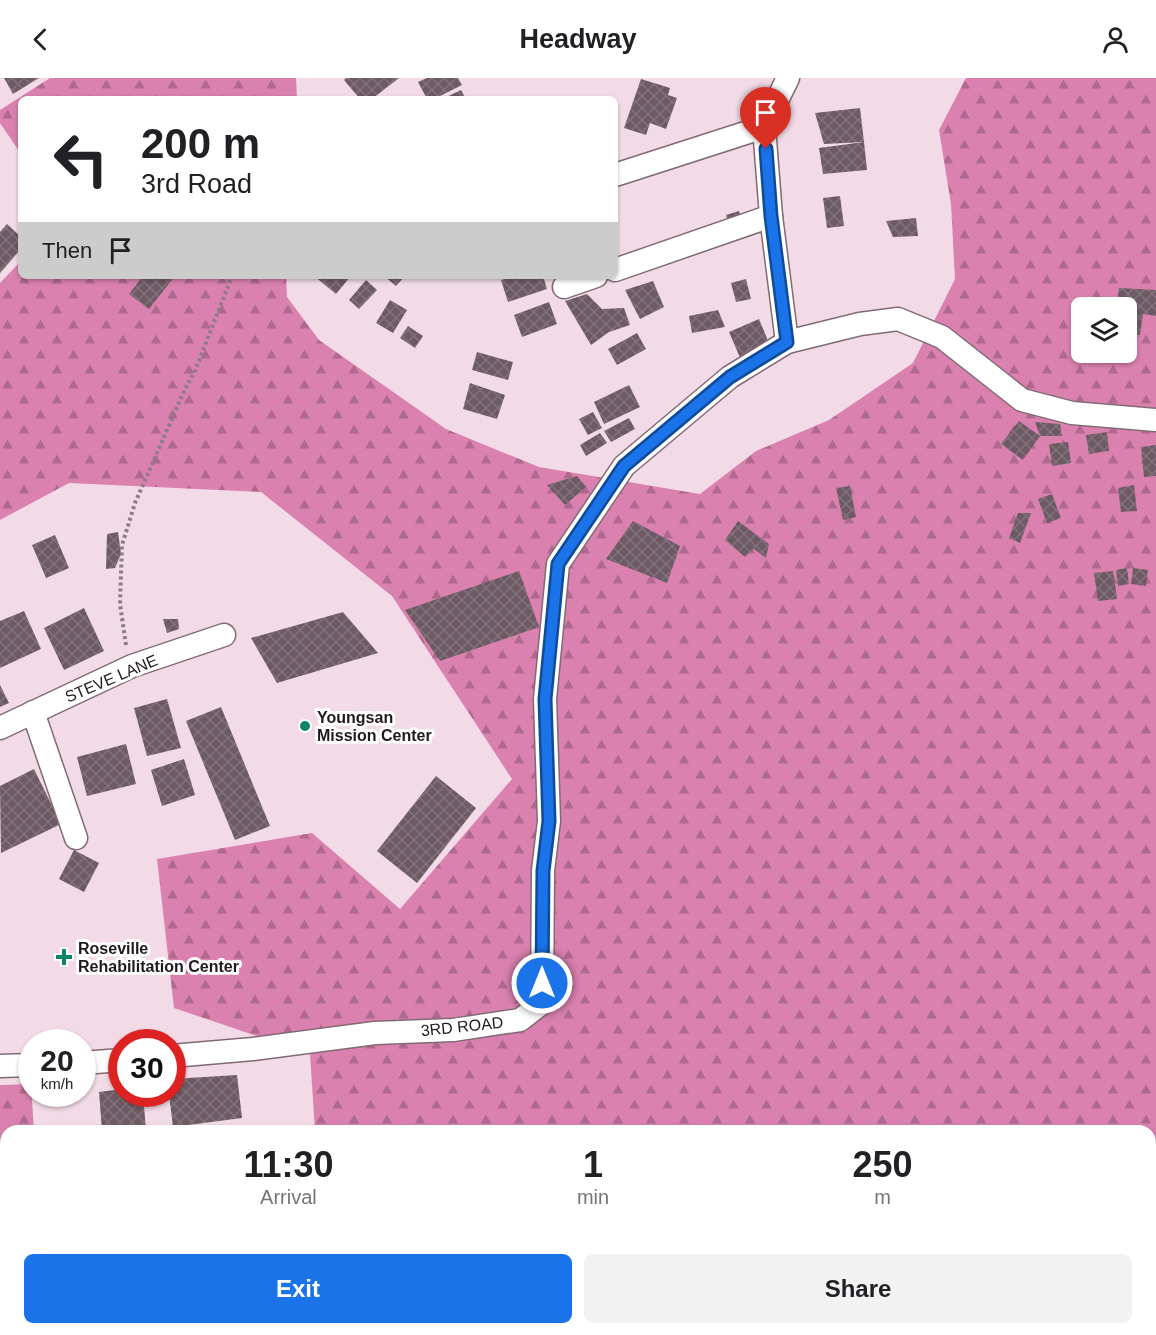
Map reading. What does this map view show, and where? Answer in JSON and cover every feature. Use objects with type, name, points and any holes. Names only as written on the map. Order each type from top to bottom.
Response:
[{"type":"street","points":[[788,78],[764,127],[771,216],[787,342],[860,324],[898,319],[942,337],[1022,400],[1072,413],[1156,420]]},
{"type":"street","points":[[618,174],[764,127]]},
{"type":"street","points":[[618,269],[771,216]]},
{"type":"street","points":[[564,287],[587,279]]},
{"type":"street","name":"3RD ROAD","points":[[186,1055],[253,1049],[375,1032],[453,1030],[520,1020],[542,1003],[543,871],[549,821],[545,699],[558,564],[624,466],[730,377],[787,342]]},
{"type":"street","name":"STEVE LANE","points":[[0,728],[132,666],[224,635]]},
{"type":"street","points":[[33,712],[76,838]]},
{"type":"street","points":[[0,1066],[18,1065]]},
{"type":"path","points":[[132,666],[123,631],[120,604],[122,545],[135,503],[195,371],[231,279]]},
{"type":"green space","points":[[50,78],[296,78],[297,96],[22,96]]},
{"type":"green space","points":[[966,78],[1156,78],[1156,1125],[315,1125],[310,1054],[174,1008],[157,859],[312,833],[400,909],[512,779],[392,596],[261,492],[69,483],[0,520],[0,283],[18,264],[18,279],[286,279],[287,297],[319,340],[446,429],[539,467],[700,494],[756,451],[829,420],[913,363],[955,279],[951,204],[939,130]]},
{"type":"green space","points":[[18,98],[18,150],[0,123],[0,110]]},
{"type":"green space","points":[[18,1084],[18,1107],[32,1107],[34,1125],[0,1125],[0,1085]]},
{"type":"building","points":[[4,78],[39,78],[13,94]]},
{"type":"building","points":[[346,78],[399,78],[376,96],[357,96],[344,80]]},
{"type":"building","points":[[427,78],[458,78],[462,85],[440,96],[425,96],[418,82]]},
{"type":"building","points":[[641,79],[670,88],[668,95],[677,98],[666,129],[650,123],[646,135],[624,128]]},
{"type":"building","points":[[461,90],[464,96],[448,96]]},
{"type":"building","points":[[860,108],[864,142],[824,144],[815,113]]},
{"type":"building","points":[[864,142],[867,170],[823,174],[819,148]]},
{"type":"building","points":[[840,196],[844,226],[827,228],[823,198]]},
{"type":"building","points":[[739,211],[743,224],[729,227],[726,215]]},
{"type":"building","points":[[916,218],[918,236],[893,237],[886,221]]},
{"type":"building","points":[[7,224],[18,234],[18,252],[0,273],[0,232]]},
{"type":"building","points":[[141,279],[173,279],[149,309],[129,294]]},
{"type":"building","points":[[318,279],[348,279],[336,294]]},
{"type":"building","points":[[388,279],[402,279],[396,286]]},
{"type":"building","points":[[544,279],[547,289],[508,302],[501,280]]},
{"type":"building","points":[[746,279],[751,299],[736,302],[731,283]]},
{"type":"building","points":[[366,280],[377,290],[359,309],[349,300]]},
{"type":"building","points":[[653,281],[664,307],[640,319],[625,290]]},
{"type":"building","points":[[1119,288],[1156,290],[1156,316],[1143,314],[1140,335],[1137,335],[1137,297],[1118,297]]},
{"type":"building","points":[[587,294],[602,309],[624,308],[630,325],[609,332],[591,345],[565,301]]},
{"type":"building","points":[[390,300],[407,310],[393,333],[376,323]]},
{"type":"building","points":[[549,302],[557,324],[522,337],[514,315]]},
{"type":"building","points":[[718,310],[725,327],[692,333],[689,316]]},
{"type":"building","points":[[759,319],[771,348],[741,360],[729,332]]},
{"type":"building","points":[[408,326],[423,336],[415,348],[400,338]]},
{"type":"building","points":[[637,333],[646,349],[617,365],[608,349]]},
{"type":"building","points":[[477,352],[513,362],[508,380],[472,370]]},
{"type":"building","points":[[470,383],[505,395],[497,419],[463,409]]},
{"type":"building","points":[[629,385],[640,407],[604,424],[594,402]]},
{"type":"building","points":[[593,412],[602,428],[588,435],[579,419]]},
{"type":"building","points":[[629,418],[635,429],[611,442],[604,431]]},
{"type":"building","points":[[1019,421],[1040,436],[1023,460],[1001,444]]},
{"type":"building","points":[[1035,422],[1060,424],[1062,436],[1040,436]]},
{"type":"building","points":[[1107,432],[1109,451],[1089,454],[1086,435]]},
{"type":"building","points":[[600,433],[607,443],[586,456],[580,445]]},
{"type":"building","points":[[1068,442],[1071,463],[1052,466],[1049,444]]},
{"type":"building","points":[[1156,445],[1156,476],[1144,477],[1141,447]]},
{"type":"building","points":[[577,476],[586,487],[565,505],[547,485]]},
{"type":"building","points":[[1134,485],[1137,511],[1121,512],[1118,488]]},
{"type":"building","points":[[850,486],[856,517],[843,520],[836,488]]},
{"type":"building","points":[[1052,494],[1061,518],[1047,523],[1038,499]]},
{"type":"building","points":[[1018,513],[1031,513],[1020,543],[1009,538]]},
{"type":"building","points":[[633,521],[680,546],[667,583],[606,559]]},
{"type":"building","points":[[738,521],[769,544],[766,558],[754,549],[745,557],[725,540]]},
{"type":"building","points":[[118,532],[121,554],[115,568],[106,569],[107,534]]},
{"type":"building","points":[[55,535],[69,568],[46,578],[32,545]]},
{"type":"building","points":[[1127,568],[1129,584],[1118,586],[1116,570]]},
{"type":"building","points":[[1133,568],[1148,570],[1146,586],[1131,584]]},
{"type":"building","points":[[519,571],[539,627],[440,661],[405,610]]},
{"type":"building","points":[[1113,571],[1117,599],[1098,601],[1094,573]]},
{"type":"building","points":[[84,608],[104,651],[64,670],[44,628]]},
{"type":"building","points":[[24,611],[41,649],[0,668],[0,621]]},
{"type":"building","points":[[343,612],[378,653],[277,683],[251,638]]},
{"type":"building","points":[[163,619],[178,619],[179,629],[167,633]]},
{"type":"building","points":[[0,685],[9,703],[0,707]]},
{"type":"building","points":[[167,699],[181,748],[147,756],[134,708]]},
{"type":"building","points":[[221,707],[270,826],[235,840],[186,721]]},
{"type":"building","points":[[126,744],[136,784],[87,796],[77,757]]},
{"type":"building","points":[[184,759],[195,795],[162,806],[151,770]]},
{"type":"building","points":[[34,769],[61,824],[1,853],[0,786]]},
{"type":"building","points":[[436,776],[476,808],[417,883],[377,851]]},
{"type":"building","points":[[74,850],[99,863],[84,892],[59,879]]},
{"type":"building","points":[[237,1075],[242,1118],[173,1125],[171,1107],[186,1107],[186,1078]]},
{"type":"building","points":[[108,1091],[108,1107],[144,1107],[146,1125],[102,1125],[99,1092]]},
{"type":"place","name":"Youngsan Mission Center","points":[[305,726]]},
{"type":"place","name":"Roseville Rehabilitation Center","points":[[64,957]]},
{"type":"route","points":[[542,983],[543,871],[549,821],[545,699],[558,564],[624,466],[730,377],[787,342],[771,216],[766,149]]}]
